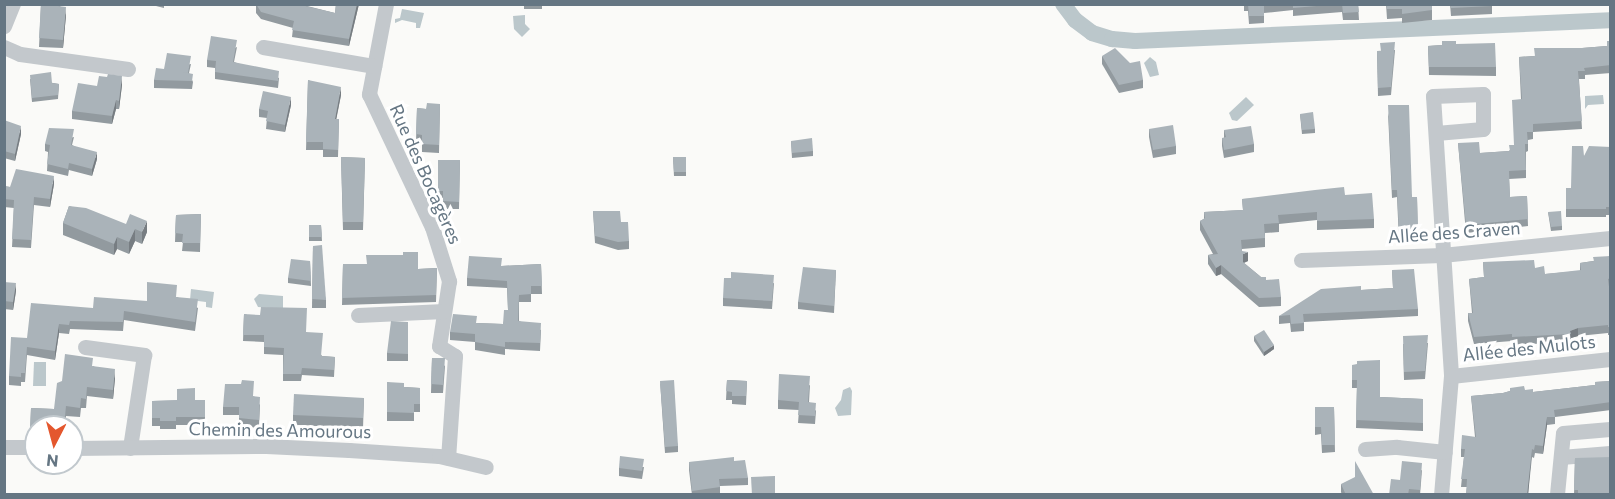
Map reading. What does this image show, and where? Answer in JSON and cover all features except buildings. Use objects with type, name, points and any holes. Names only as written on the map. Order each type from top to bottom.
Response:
[{"type":"street","points":[[4,26],[13,4]]},
{"type":"street","name":"Rue des Bocagères","points":[[386,4],[369,94],[432,227],[449,280],[439,346],[455,356],[448,458]]},
{"type":"street","points":[[4,47],[20,54],[128,69]]},
{"type":"street","points":[[263,47],[374,66]]},
{"type":"street","points":[[1436,133],[1451,376],[1441,495]]},
{"type":"street","name":"Allée des Craven","points":[[1301,260],[1442,255],[1611,238]]},
{"type":"street","points":[[358,315],[444,310]]},
{"type":"street","points":[[85,347],[144,355],[130,448]]},
{"type":"street","name":"Allée des Mulots","points":[[1451,376],[1611,359]]},
{"type":"street","points":[[1557,495],[1563,433],[1611,429]]},
{"type":"street","name":"Chemin des Amourous","points":[[84,448],[266,446],[448,458],[486,467]]},
{"type":"street","points":[[4,447],[24,447]]},
{"type":"street","points":[[1365,448],[1397,447],[1445,452]]},
{"type":"street","points":[[1561,458],[1611,453]]},
{"type":"shaded area","points":[[402,9],[424,13],[420,28],[416,28],[416,23],[402,20],[395,23],[395,19],[400,18]]},
{"type":"shaded area","points":[[525,15],[525,24],[530,29],[522,37],[514,29],[513,16]]},
{"type":"shaded area","points":[[1150,57],[1156,62],[1159,75],[1150,77],[1144,63]]},
{"type":"shaded area","points":[[1603,95],[1604,104],[1588,105],[1585,109],[1585,96]]},
{"type":"shaded area","points":[[1246,97],[1254,105],[1237,121],[1232,120],[1229,113]]},
{"type":"shaded area","points":[[191,289],[214,292],[212,308],[206,307],[206,302],[190,300]]},
{"type":"shaded area","points":[[259,294],[283,296],[283,309],[258,307],[254,299]]},
{"type":"shaded area","points":[[34,362],[46,362],[46,386],[33,386]]},
{"type":"shaded area","points":[[850,387],[852,391],[851,415],[838,416],[835,408],[841,400],[843,390]]},
{"type":"waterway","points":[[1063,4],[1075,20],[1092,33],[1112,39],[1135,41],[1610,20]]}]
